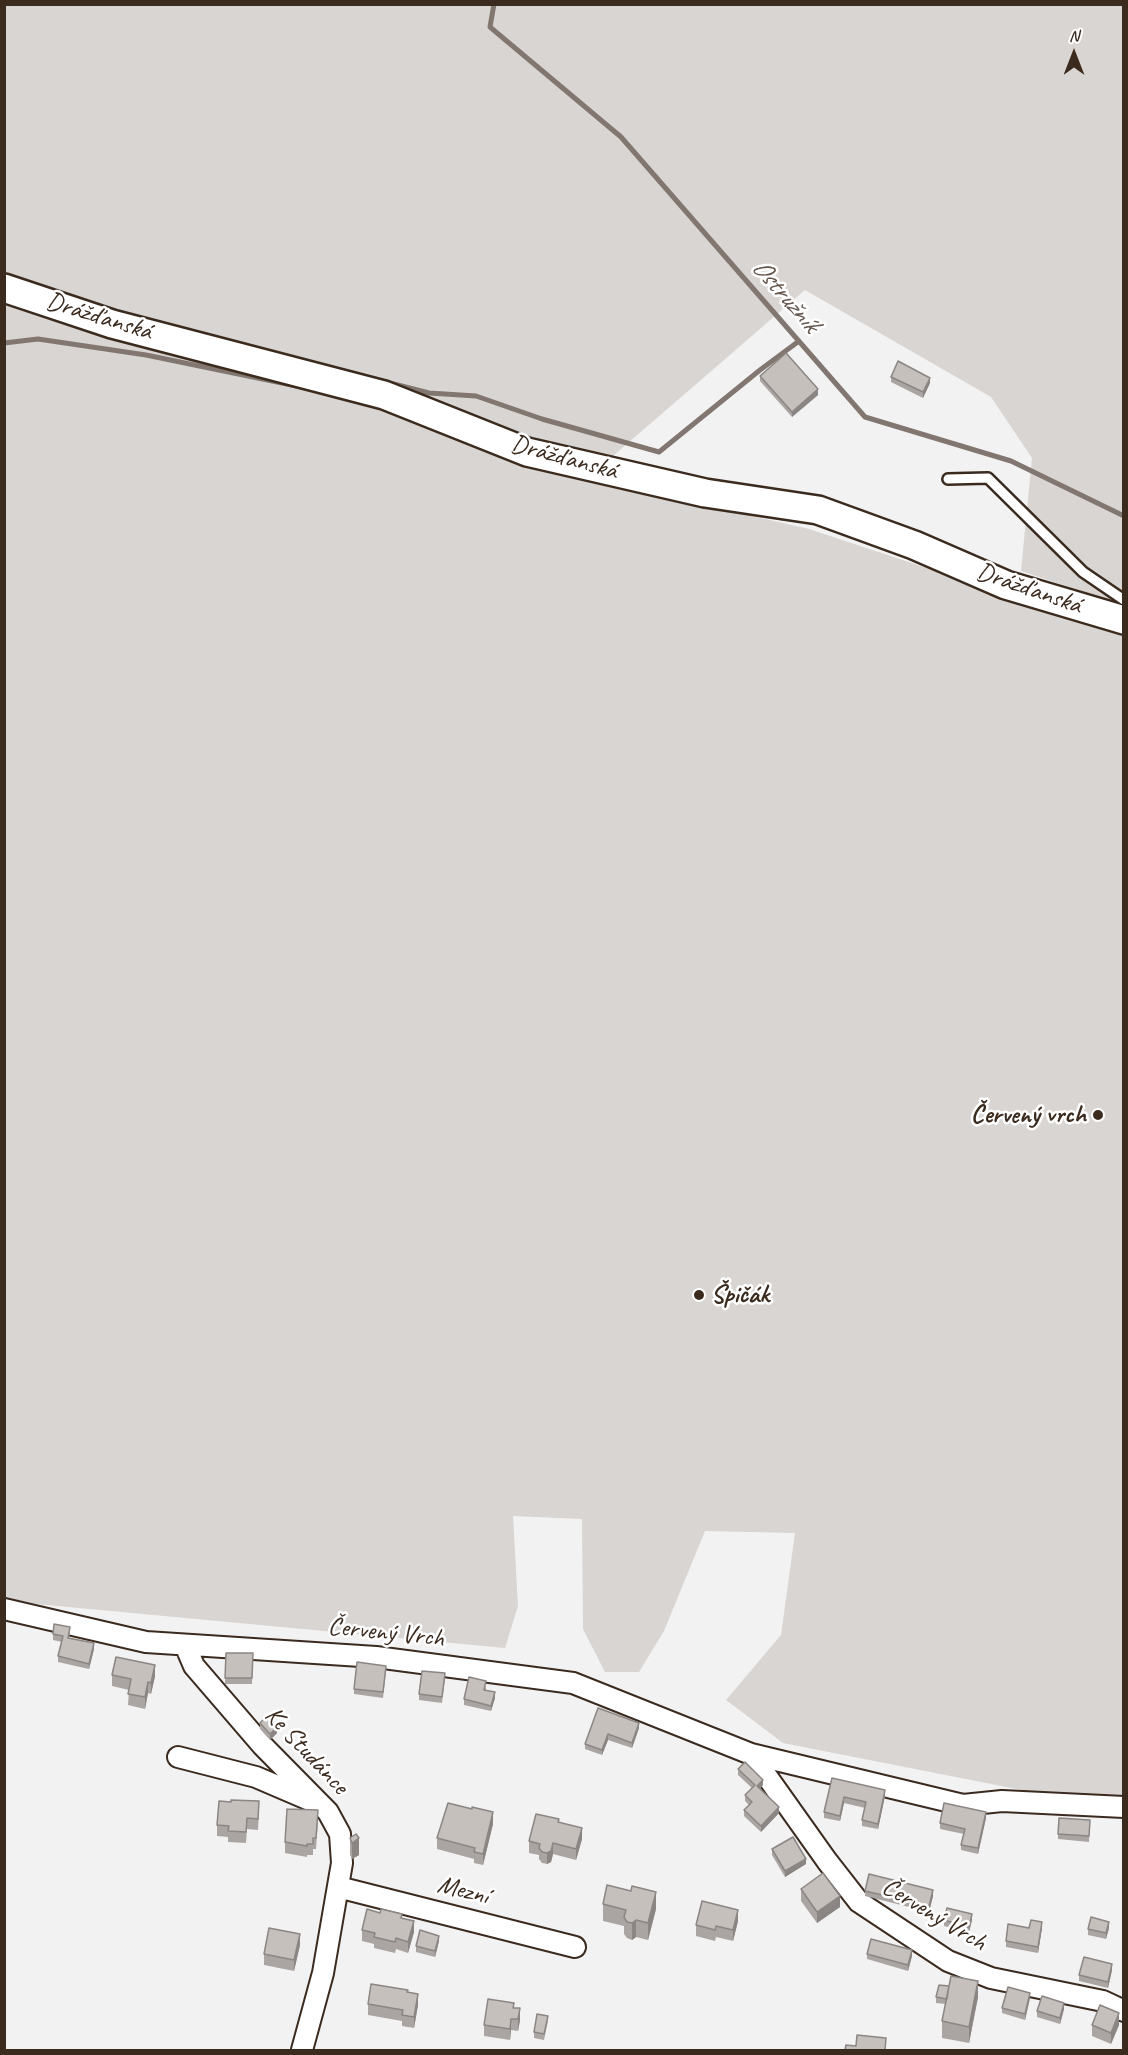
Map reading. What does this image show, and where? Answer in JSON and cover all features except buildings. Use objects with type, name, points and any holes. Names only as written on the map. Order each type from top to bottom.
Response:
[{"type":"street","name":"Drážďanská","points":[[4,288],[112,324],[384,394],[527,452],[705,493],[818,510],[914,545],[1006,585],[1124,620]]},
{"type":"street","name":"Červený Vrch","points":[[4,1609],[146,1642],[376,1657],[573,1683],[751,1754],[963,1805],[1002,1801],[1124,1807]]},
{"type":"street","name":"Ke Studánce","points":[[185,1645],[194,1666],[262,1745],[328,1812],[340,1834],[342,1863],[323,1973],[302,2050]]},
{"type":"street","name":"Červený Vrch","points":[[751,1754],[827,1861],[860,1902],[868,1908],[948,1961],[980,1974],[1103,2001],[1124,2011]]},
{"type":"street","points":[[178,1757],[256,1777],[320,1804]]},
{"type":"street","name":"Mezní","points":[[338,1887],[575,1947]]},
{"type":"lane","points":[[948,479],[988,478],[1083,572],[1124,600]]},
{"type":"shaded area","points":[[5,5],[1123,5],[1123,605],[1021,571],[1032,458],[991,397],[805,290],[606,462],[534,444],[463,412],[305,365],[148,325],[5,278]]},
{"type":"shaded area","name":"Červený vrch","points":[[5,301],[374,404],[437,426],[502,459],[809,529],[1123,633],[1123,1800],[1047,1795],[783,1743],[726,1700],[781,1635],[795,1533],[705,1531],[664,1631],[639,1672],[605,1672],[583,1629],[582,1519],[513,1516],[518,1606],[505,1648],[15,1602],[5,1607]]},
{"type":"waterway","name":"Ostružník","points":[[494,4],[490,27],[621,137],[865,417],[1011,461],[1124,516]]},
{"type":"waterway","points":[[4,343],[38,339],[146,355],[316,390]]},
{"type":"waterway","points":[[386,382],[429,393],[476,396],[542,419],[659,452],[799,341]]},
{"type":"place","name":"Červený vrch","points":[[1098,1115]]},
{"type":"place","name":"Špičák","points":[[699,1295]]}]
